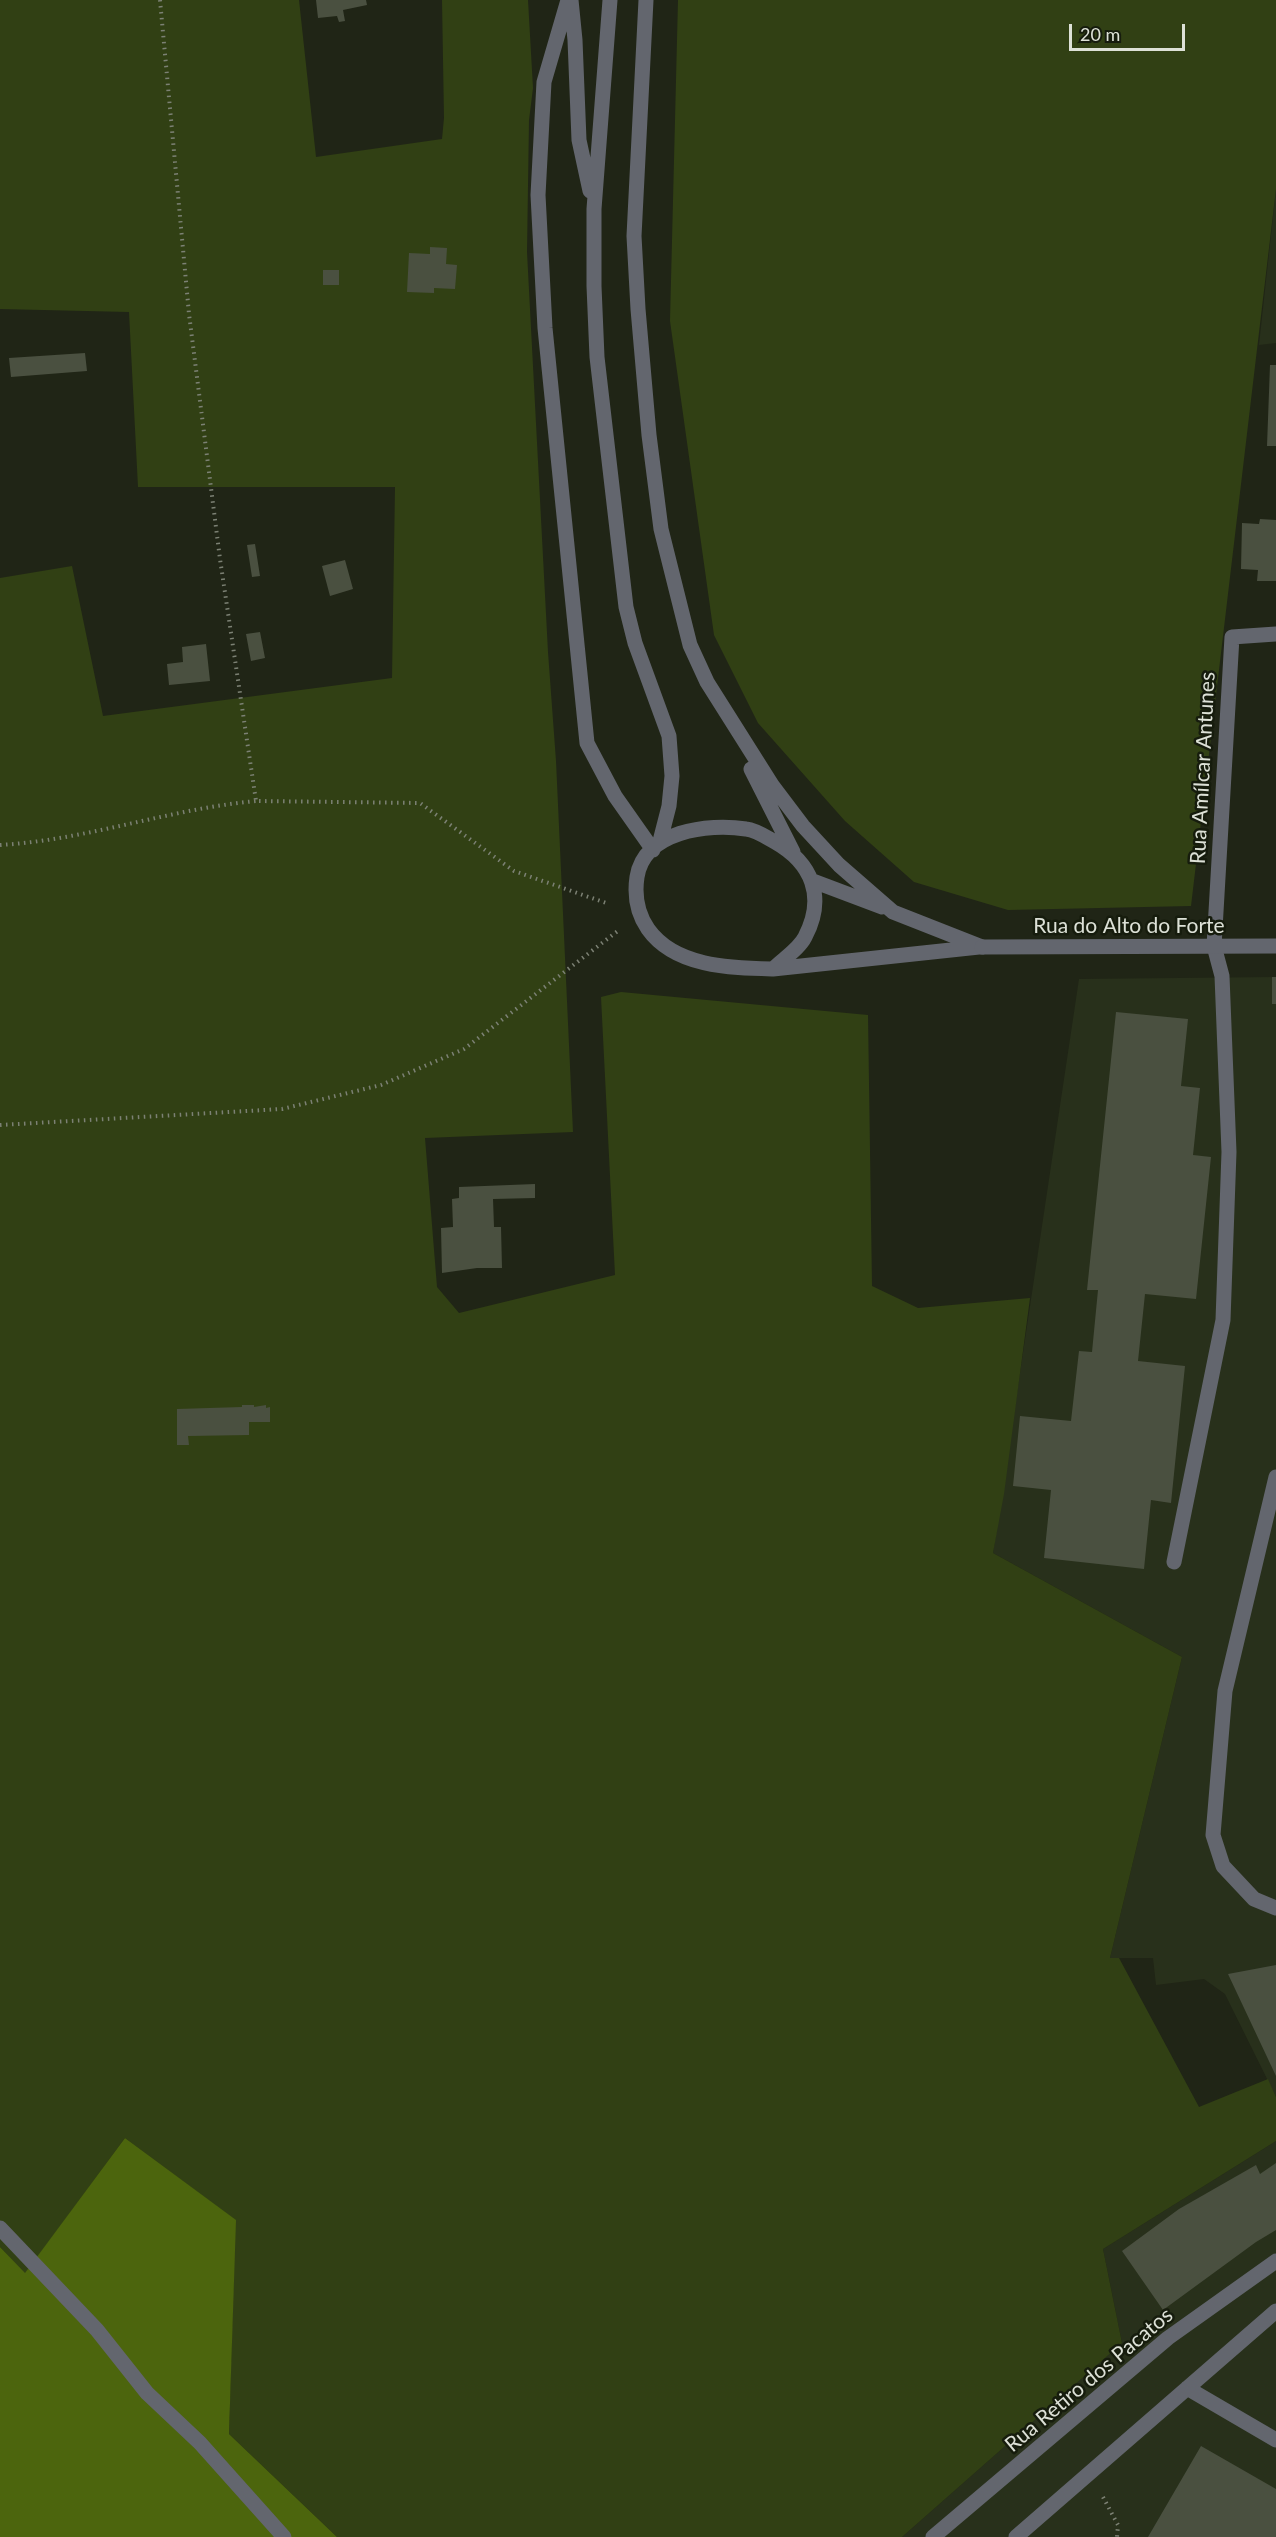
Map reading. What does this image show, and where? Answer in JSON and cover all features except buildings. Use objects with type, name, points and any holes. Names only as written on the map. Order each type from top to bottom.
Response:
[{"type":"street","points":[[570,0],[575,40],[579,140],[594,209]]},
{"type":"street","points":[[570,0],[544,82],[539,141],[538,195],[545,328],[587,743],[615,796],[656,845]]},
{"type":"street","points":[[610,0],[594,209],[597,357],[626,607],[635,643],[669,736],[672,776],[669,806],[656,845],[639,866],[635,890],[638,915],[657,942],[691,960],[741,968],[773,969],[804,939],[816,908],[813,881],[793,852],[690,645],[662,529],[641,363],[634,236],[646,0]]},
{"type":"street","name":"Rua Amílcar Antunes","points":[[1214,946],[1232,637],[1276,634]]},
{"type":"street","points":[[707,682],[772,785],[803,826],[839,865],[893,912]]},
{"type":"street","points":[[656,845],[680,834],[710,827],[747,829],[793,852]]},
{"type":"street","points":[[813,881],[982,947]]},
{"type":"street","points":[[1174,1562],[1223,1320],[1229,1152],[1222,976],[1214,946]]},
{"type":"street","name":"Rua do Alto do Forte","points":[[773,969],[982,947],[1276,946]]},
{"type":"street","points":[[1276,1477],[1225,1691],[1213,1835],[1223,1866],[1254,1899],[1276,1908]]},
{"type":"street","points":[[0,2228],[97,2330],[147,2393],[200,2443],[284,2537]]},
{"type":"street","name":"Rua Retiro dos Pacatos","points":[[933,2537],[1168,2338],[1276,2261]]},
{"type":"street","points":[[1016,2537],[1276,2312]]},
{"type":"street","points":[[1187,2388],[1276,2440]]},
{"type":"path","points":[[160,0],[189,314],[220,559],[256,801]]},
{"type":"path","points":[[0,846],[38,843],[214,805],[256,801],[420,803],[514,871],[638,915]]},
{"type":"path","points":[[0,1125],[282,1109],[381,1085],[464,1049],[638,915]]},
{"type":"path","points":[[1089,2473],[1118,2525],[1117,2537]]},
{"type":"shaded area","points":[[1276,189],[1276,343],[1259,345]]},
{"type":"shaded area","points":[[1276,977],[1276,2097],[1225,1994],[1204,1979],[1156,1985],[1153,1958],[1110,1958],[1182,1657],[993,1553],[1079,979]]},
{"type":"shaded area","points":[[1276,2141],[1276,2537],[902,2537],[1122,2343],[1103,2249]]},
{"type":"green space","points":[[0,0],[299,0],[316,157],[442,139],[444,118],[442,0],[528,0],[533,88],[529,120],[527,252],[556,761],[573,1132],[425,1138],[437,1287],[459,1313],[615,1275],[601,997],[621,992],[868,1015],[872,1286],[918,1308],[1030,1298],[1004,1494],[993,1553],[1182,1657],[1110,1958],[1119,1958],[1199,2107],[1268,2079],[1276,2097],[1276,2141],[1103,2249],[1122,2343],[902,2537],[337,2537],[229,2434],[235,2220],[125,2138],[25,2274],[0,2247],[0,578],[72,566],[103,716],[392,678],[395,487],[138,487],[129,312],[0,309]]},
{"type":"green space","points":[[678,0],[1276,0],[1276,189],[1191,906],[1008,910],[914,882],[845,821],[758,723],[714,635],[670,321]]},
{"type":"green space","points":[[125,2138],[236,2220],[229,2434],[337,2537],[0,2537],[0,2247],[25,2273]]}]
